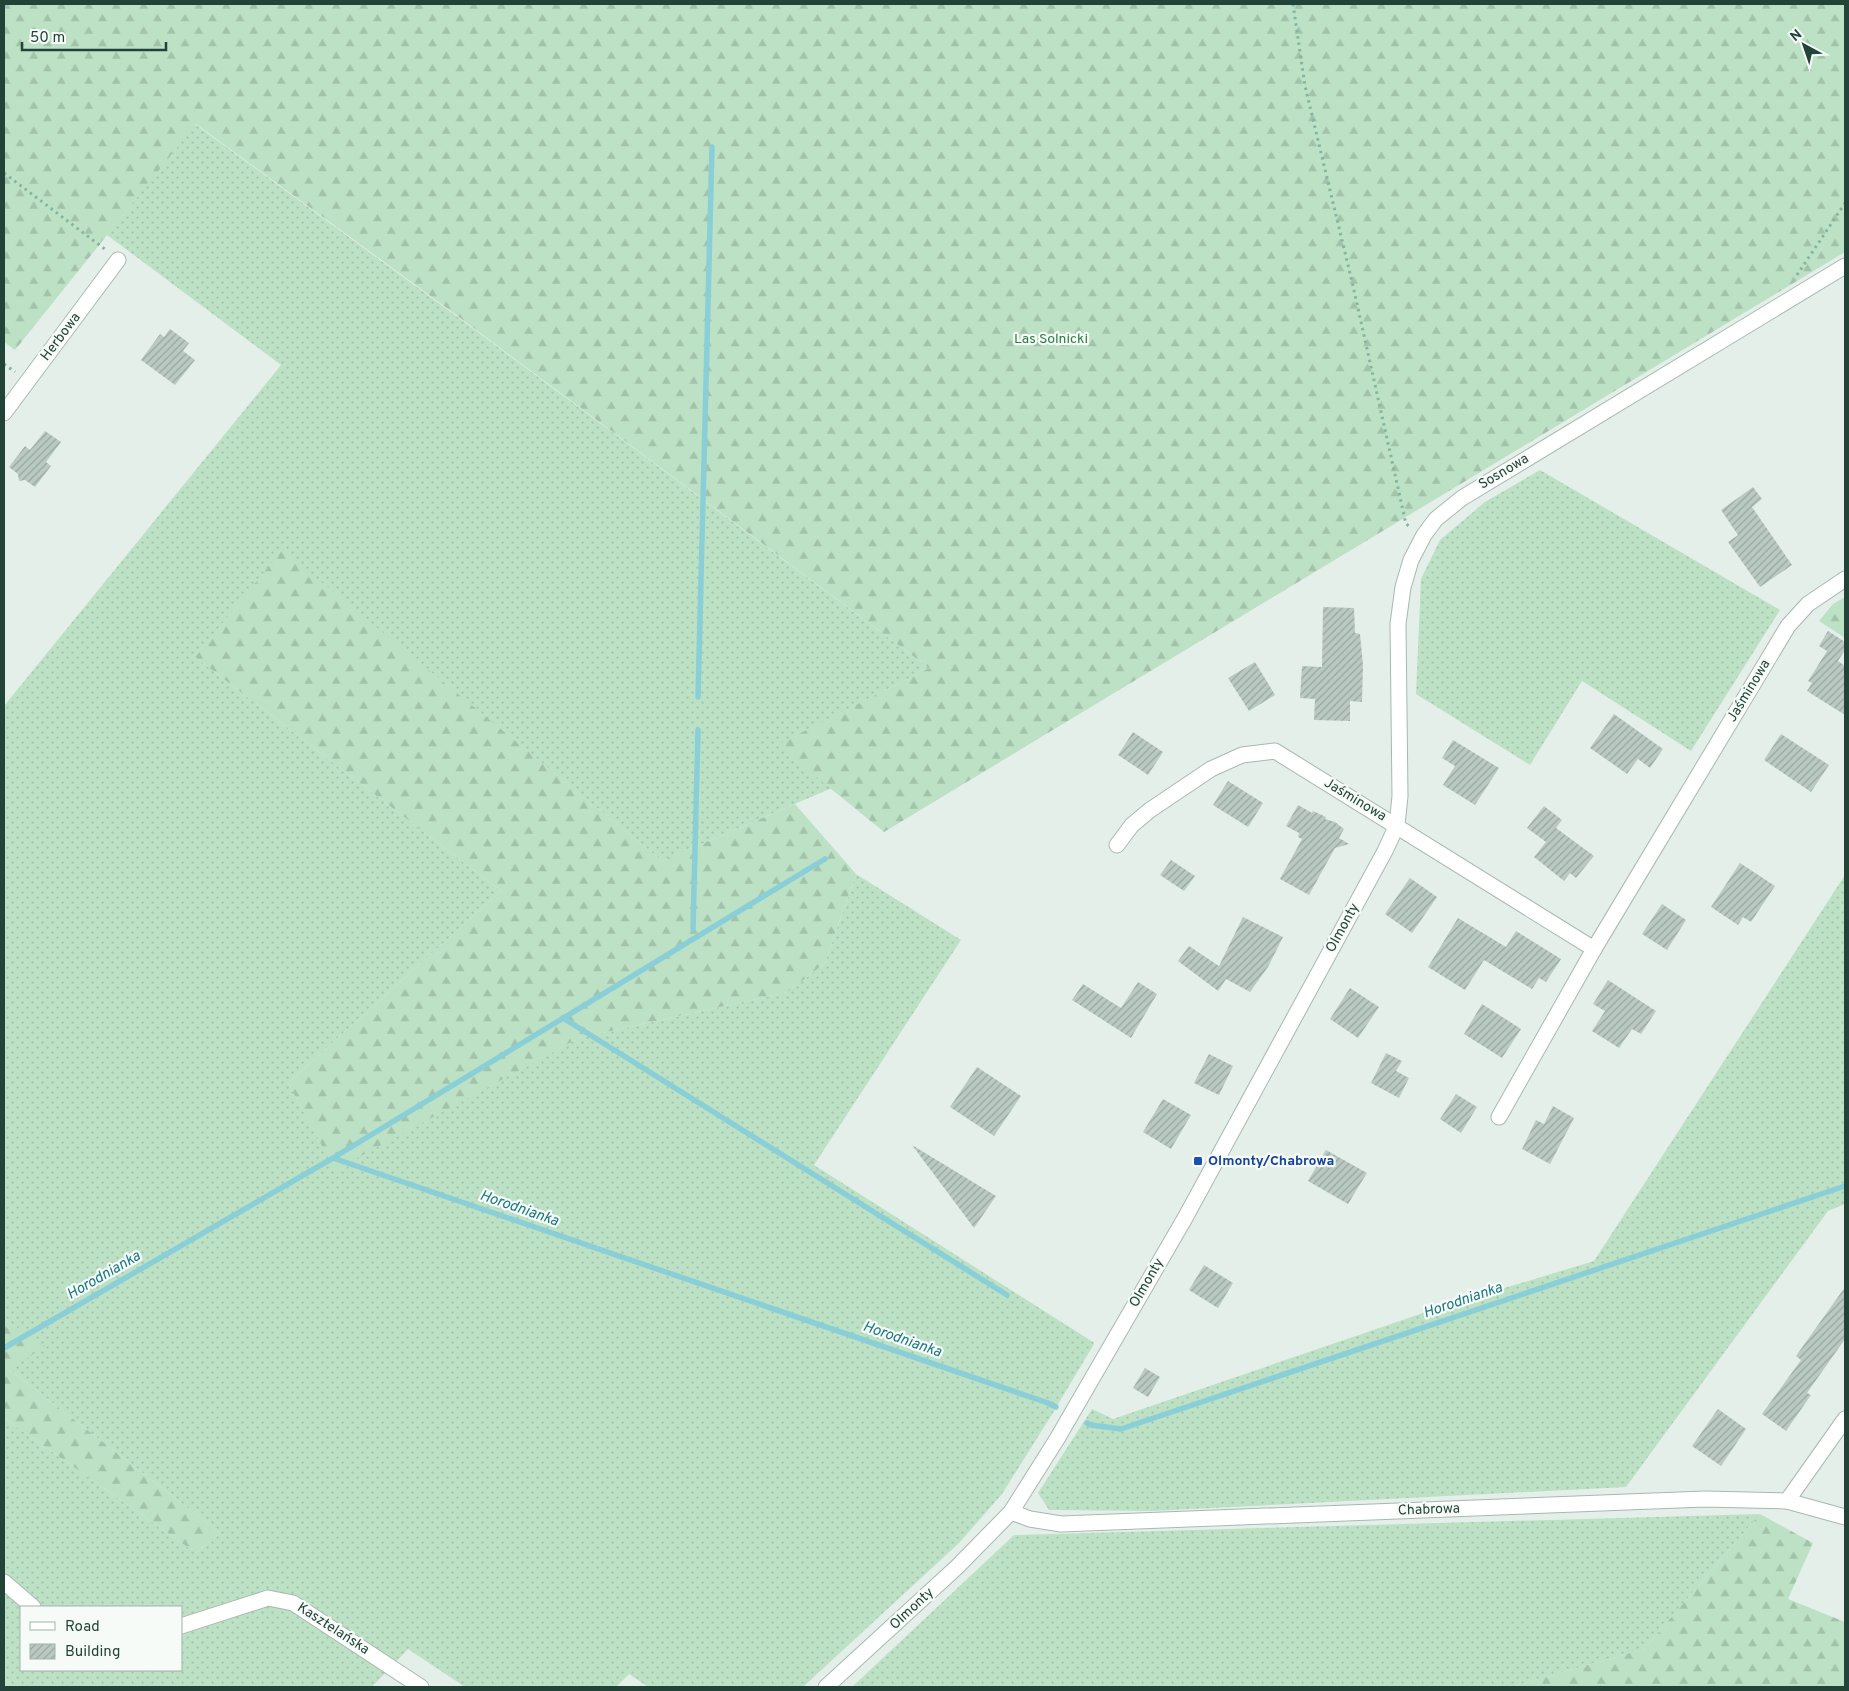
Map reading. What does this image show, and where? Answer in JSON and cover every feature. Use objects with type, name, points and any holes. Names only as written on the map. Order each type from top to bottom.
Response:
[{"type":"street","name":"Herbowa","points":[[4,413],[118,260]]},
{"type":"street","name":"Sosnowa","points":[[1397,825],[1400,796],[1398,624],[1403,587],[1411,560],[1424,535],[1436,519],[1462,498],[1845,266]]},
{"type":"street","name":"Jaśminowa","points":[[1499,1117],[1594,949],[1788,626],[1808,604],[1845,579]]},
{"type":"street","name":"Jaśminowa","points":[[1117,845],[1132,825],[1150,810],[1211,769],[1242,756],[1275,751],[1594,949]]},
{"type":"street","name":"Olmonty","points":[[826,1687],[957,1567],[1011,1512],[1057,1439],[1185,1218],[1385,852],[1397,825]]},
{"type":"street","points":[[1787,1501],[1845,1419]]},
{"type":"street","name":"Chabrowa","points":[[1011,1512],[1030,1519],[1061,1524],[1705,1499],[1787,1501],[1845,1517]]},
{"type":"street","points":[[4,1582],[32,1606]]},
{"type":"street","name":"Kasztelańska","points":[[182,1626],[268,1598],[293,1603],[421,1687]]},
{"type":"path","points":[[1293,4],[1305,86],[1353,286],[1406,524],[1424,535]]},
{"type":"path","points":[[4,174],[118,260]]},
{"type":"path","points":[[1796,276],[1845,203]]},
{"type":"green space","name":"Las Solnicki","points":[[4,4],[1845,4],[1845,252],[884,832],[777,745],[929,668],[440,303],[196,124],[15,350],[4,342]]},
{"type":"green space","points":[[195,124],[929,668],[778,745],[832,788],[662,861],[282,551],[195,657],[501,891],[288,1083],[335,1169],[579,1038],[788,992],[825,963],[856,874],[961,940],[814,1165],[1094,1344],[1002,1494],[959,1543],[803,1687],[648,1687],[629,1674],[616,1687],[465,1687],[408,1649],[372,1687],[4,1687],[4,1418],[196,1553],[220,1533],[10,1370],[7,1321],[4,1322],[4,706],[281,365],[107,235]]},
{"type":"green space","points":[[1540,470],[1780,610],[1691,751],[1582,681],[1530,765],[1416,694],[1421,579],[1440,540],[1485,502]]},
{"type":"green space","points":[[282,550],[662,861],[795,804],[856,874],[825,963],[788,992],[579,1038],[335,1170],[288,1083],[501,891],[195,657]]},
{"type":"green space","points":[[1845,597],[1845,638],[1819,621],[1833,604]]},
{"type":"green space","points":[[1845,875],[1845,1204],[1828,1211],[1626,1487],[1152,1511],[1049,1510],[1038,1493],[1092,1409],[1113,1419],[1432,1310],[1594,1261]]},
{"type":"green space","points":[[6,1320],[45,1346],[10,1370],[220,1533],[196,1553],[4,1418],[4,1322]]},
{"type":"green space","points":[[1760,1514],[1644,1649],[1511,1687],[852,1687],[1014,1535]]},
{"type":"green space","points":[[1760,1514],[1813,1543],[1788,1599],[1845,1622],[1845,1687],[1511,1687],[1644,1649]]},
{"type":"building","points":[[170,329],[189,343],[183,351],[195,360],[175,385],[141,360],[160,334],[164,337]]},
{"type":"building","points":[[45,431],[61,442],[46,462],[51,466],[35,487],[25,480],[19,481],[18,474],[9,467],[25,446],[30,450]]},
{"type":"building","points":[[1753,487],[1762,499],[1752,507],[1792,565],[1760,587],[1728,542],[1738,535],[1721,510]]},
{"type":"building","points":[[1323,607],[1354,608],[1355,633],[1360,634],[1363,665],[1362,702],[1350,701],[1350,721],[1314,720],[1315,699],[1300,698],[1302,666],[1322,667]]},
{"type":"building","points":[[1828,631],[1845,642],[1845,650],[1838,661],[1845,666],[1845,715],[1807,691],[1812,683],[1808,681],[1827,651],[1819,646]]},
{"type":"building","points":[[1255,662],[1275,695],[1249,711],[1228,678]]},
{"type":"building","points":[[1614,714],[1663,749],[1650,768],[1638,759],[1627,774],[1590,748]]},
{"type":"building","points":[[1133,732],[1163,752],[1148,775],[1118,755]]},
{"type":"building","points":[[1781,734],[1829,765],[1811,792],[1764,760]]},
{"type":"building","points":[[1453,740],[1499,768],[1475,805],[1443,785],[1455,766],[1442,758]]},
{"type":"building","points":[[1228,781],[1263,803],[1248,827],[1213,805]]},
{"type":"building","points":[[1298,805],[1335,822],[1344,829],[1339,838],[1349,844],[1335,848],[1309,895],[1280,879],[1302,839],[1298,837],[1299,833],[1286,826]]},
{"type":"building","points":[[1544,806],[1562,820],[1556,828],[1594,856],[1576,878],[1570,873],[1564,881],[1534,857],[1546,842],[1527,828]]},
{"type":"building","points":[[1171,860],[1195,876],[1184,891],[1160,875]]},
{"type":"building","points":[[1740,863],[1775,886],[1751,922],[1743,917],[1738,925],[1711,907]]},
{"type":"building","points":[[1410,878],[1437,897],[1412,933],[1385,914]]},
{"type":"building","points":[[1662,904],[1686,920],[1667,950],[1642,934]]},
{"type":"building","points":[[1243,917],[1283,937],[1268,967],[1250,992],[1226,979],[1218,991],[1178,961],[1189,946],[1219,966]]},
{"type":"building","points":[[1458,918],[1506,947],[1516,931],[1561,959],[1546,982],[1539,978],[1532,989],[1484,960],[1465,990],[1428,967]]},
{"type":"building","points":[[1608,980],[1656,1011],[1641,1034],[1632,1029],[1619,1048],[1592,1031],[1605,1011],[1593,1004]]},
{"type":"building","points":[[1138,982],[1157,994],[1131,1038],[1072,1000],[1083,984],[1121,1008]]},
{"type":"building","points":[[1350,988],[1379,1007],[1358,1038],[1330,1019]]},
{"type":"building","points":[[1482,1004],[1521,1029],[1502,1058],[1464,1034]]},
{"type":"building","points":[[1386,1053],[1402,1061],[1396,1071],[1409,1078],[1399,1098],[1371,1083]]},
{"type":"building","points":[[1209,1054],[1233,1066],[1219,1095],[1194,1083]]},
{"type":"building","points":[[977,1067],[1021,1096],[994,1136],[950,1107]]},
{"type":"building","points":[[1456,1094],[1477,1107],[1461,1133],[1440,1119]]},
{"type":"building","points":[[1163,1099],[1191,1115],[1171,1149],[1143,1132]]},
{"type":"building","points":[[1553,1106],[1574,1118],[1550,1164],[1522,1149],[1536,1120],[1544,1124]]},
{"type":"building","points":[[912,1145],[996,1196],[974,1228]]},
{"type":"building","points":[[1326,1150],[1367,1173],[1348,1204],[1308,1181]]},
{"type":"building","points":[[1204,1265],[1233,1283],[1218,1308],[1189,1290]]},
{"type":"building","points":[[1845,1287],[1845,1339],[1807,1393],[1811,1395],[1786,1431],[1762,1414],[1801,1360],[1796,1356]]},
{"type":"building","points":[[1145,1368],[1160,1377],[1148,1397],[1133,1388]]},
{"type":"building","points":[[1718,1409],[1746,1429],[1721,1466],[1692,1446]]},
{"type":"waterway","points":[[698,697],[712,147]]},
{"type":"waterway","points":[[693,929],[698,730]]},
{"type":"waterway","points":[[333,1158],[825,859]]},
{"type":"waterway","points":[[563,1018],[1007,1295]]},
{"type":"waterway","name":"Horodnianka","points":[[4,1348],[333,1158],[1056,1407]]},
{"type":"waterway","name":"Horodnianka","points":[[1087,1423],[1121,1429],[1845,1186]]},
{"type":"place","name":"Olmonty/Chabrowa","points":[[1198,1161]]}]
